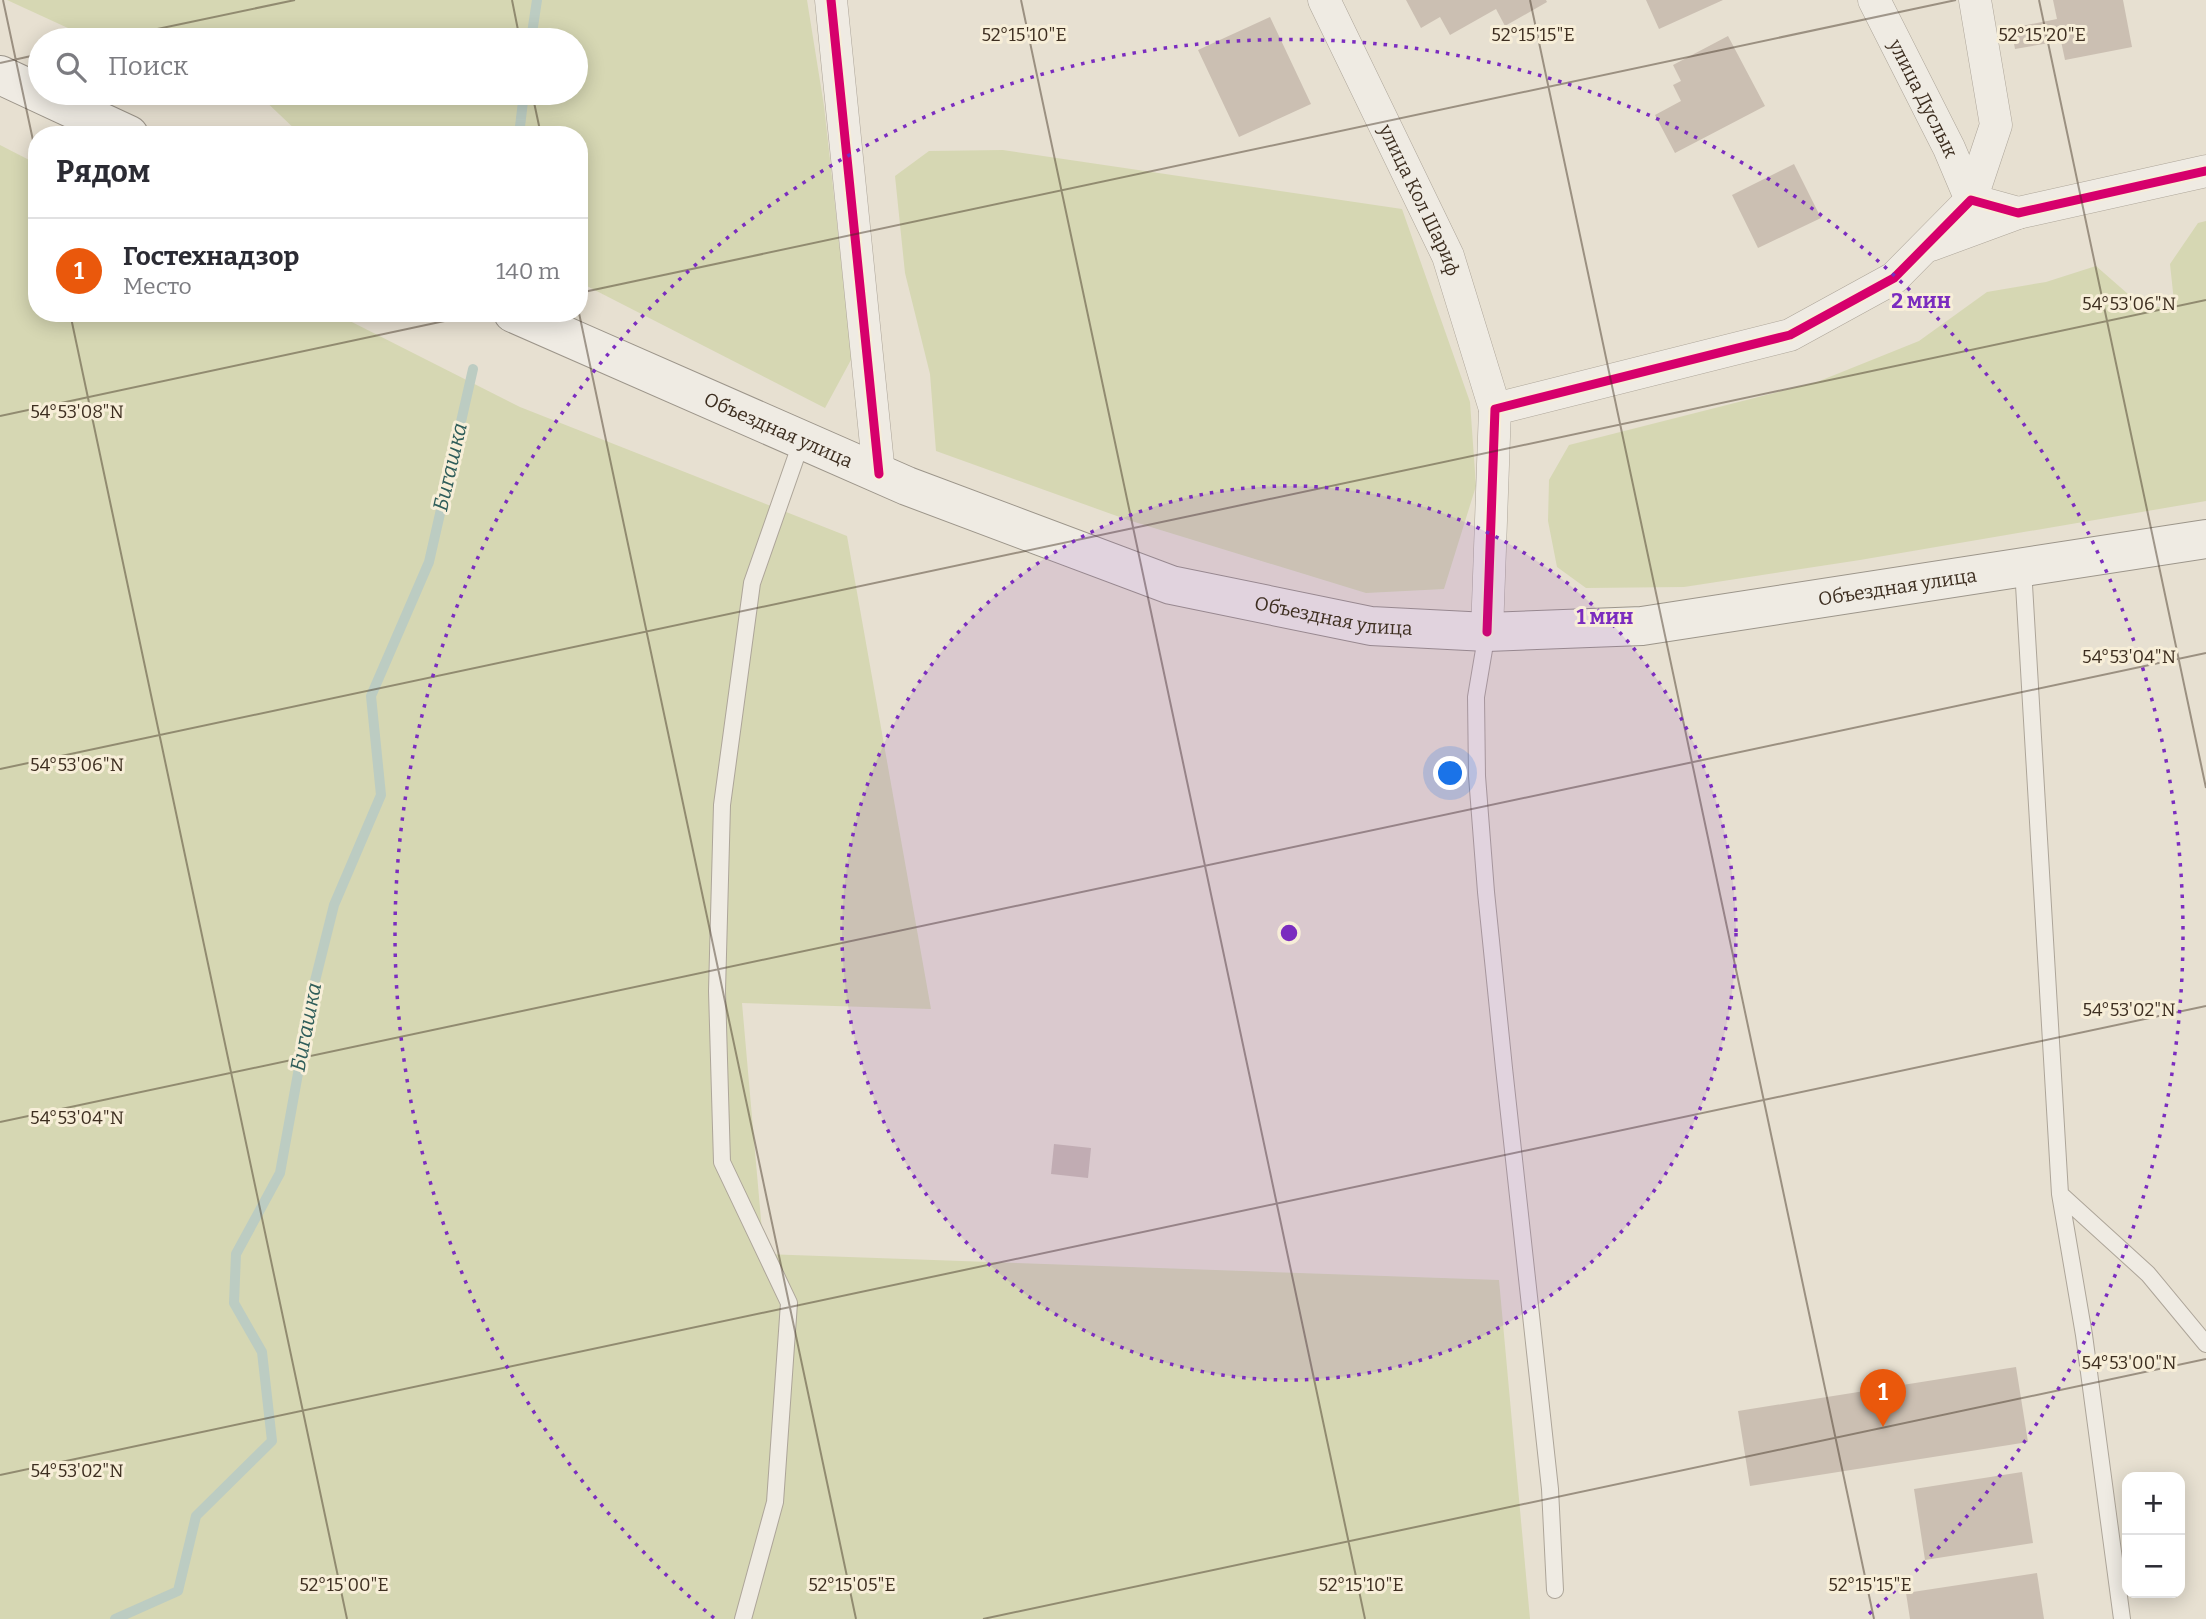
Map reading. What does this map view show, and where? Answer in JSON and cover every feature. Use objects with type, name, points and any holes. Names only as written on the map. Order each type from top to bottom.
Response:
[{"type":"main road","points":[[0,75],[28,88]]},
{"type":"main road","points":[[64,105],[110,126]]},
{"type":"main road","name":"Объездная улица","points":[[533,322],[879,474],[1171,585],[1371,626],[1487,632],[1642,626],[2206,539]]},
{"type":"street","points":[[831,0],[879,474]]},
{"type":"street","name":"улица Кол Шариф","points":[[1324,0],[1448,256],[1495,409],[1487,632]]},
{"type":"street","name":"улица Дуслык","points":[[1874,0],[1950,148],[1971,200]]},
{"type":"street","points":[[1495,409],[1790,335],[1894,278],[1971,200],[1996,125],[1975,0]]},
{"type":"street","points":[[1923,248],[2018,213],[2206,171]]},
{"type":"street","points":[[1971,200],[2018,213]]},
{"type":"lane","points":[[743,1619],[775,1502],[789,1303],[722,1162],[717,991],[722,805],[752,583],[802,440]]},
{"type":"lane","points":[[2023,568],[2060,1194],[2084,1335],[2122,1619]]},
{"type":"lane","points":[[1487,632],[1476,696],[1477,776],[1492,946],[1550,1489],[1555,1590]]},
{"type":"lane","points":[[2060,1194],[2148,1274],[2206,1344]]},
{"type":"green space","points":[[7,0],[807,0],[824,106],[852,358],[825,408],[588,287],[588,126],[292,126],[270,105],[588,105],[588,28],[68,28]]},
{"type":"green space","points":[[0,145],[28,159],[28,322],[352,322],[520,407],[847,536],[931,1009],[742,1003],[764,1254],[1499,1280],[1530,1619],[0,1619]]},
{"type":"green space","points":[[1003,150],[1402,209],[1470,402],[1476,486],[1444,589],[1366,593],[1128,520],[936,451],[930,374],[905,273],[895,176],[929,151]]},
{"type":"green space","points":[[2206,221],[2206,501],[1684,587],[1586,588],[1557,567],[1548,521],[1549,480],[1569,445],[1817,382],[1919,341],[1987,292],[2046,282],[2096,266],[2136,301],[2175,311],[2170,264],[2198,223]]},
{"type":"building","points":[[1406,0],[1547,2],[1505,26],[1496,9],[1450,35],[1440,17],[1421,28]]},
{"type":"building","points":[[1646,0],[1723,0],[1659,29]]},
{"type":"building","points":[[2053,0],[2123,0],[2132,47],[2065,60],[2061,41],[2015,49],[2011,28],[2057,19]]},
{"type":"building","points":[[1270,17],[1311,104],[1239,137],[1198,50]]},
{"type":"building","points":[[1728,36],[1765,106],[1675,153],[1655,115],[1681,101],[1673,85],[1681,81],[1673,65]]},
{"type":"building","points":[[1794,164],[1821,218],[1758,248],[1732,195]]},
{"type":"building","points":[[1054,1144],[1091,1148],[1088,1178],[1051,1174]]},
{"type":"building","points":[[2016,1367],[2028,1442],[1750,1486],[1738,1411]]},
{"type":"building","points":[[2022,1472],[2033,1543],[1925,1560],[1914,1489]]},
{"type":"building","points":[[2037,1573],[2044,1619],[1910,1619],[1906,1593]]},
{"type":"waterway","name":"Бигашка","points":[[533,28],[537,0]]},
{"type":"waterway","name":"Бигашка","points":[[520,126],[523,105]]},
{"type":"waterway","name":"Бигашка","points":[[115,1619],[178,1591],[196,1516],[272,1441],[262,1352],[234,1303],[236,1254],[280,1173],[314,985],[334,905],[381,795],[371,696],[429,562],[473,369]]},
{"type":"cycle path","points":[[831,0],[879,474]]},
{"type":"cycle path","points":[[1487,632],[1495,409],[1790,335],[1894,278],[1971,200],[2018,213],[2206,171]]},
{"type":"place","name":"Гостехнадзор","points":[[1883,1427]]}]
